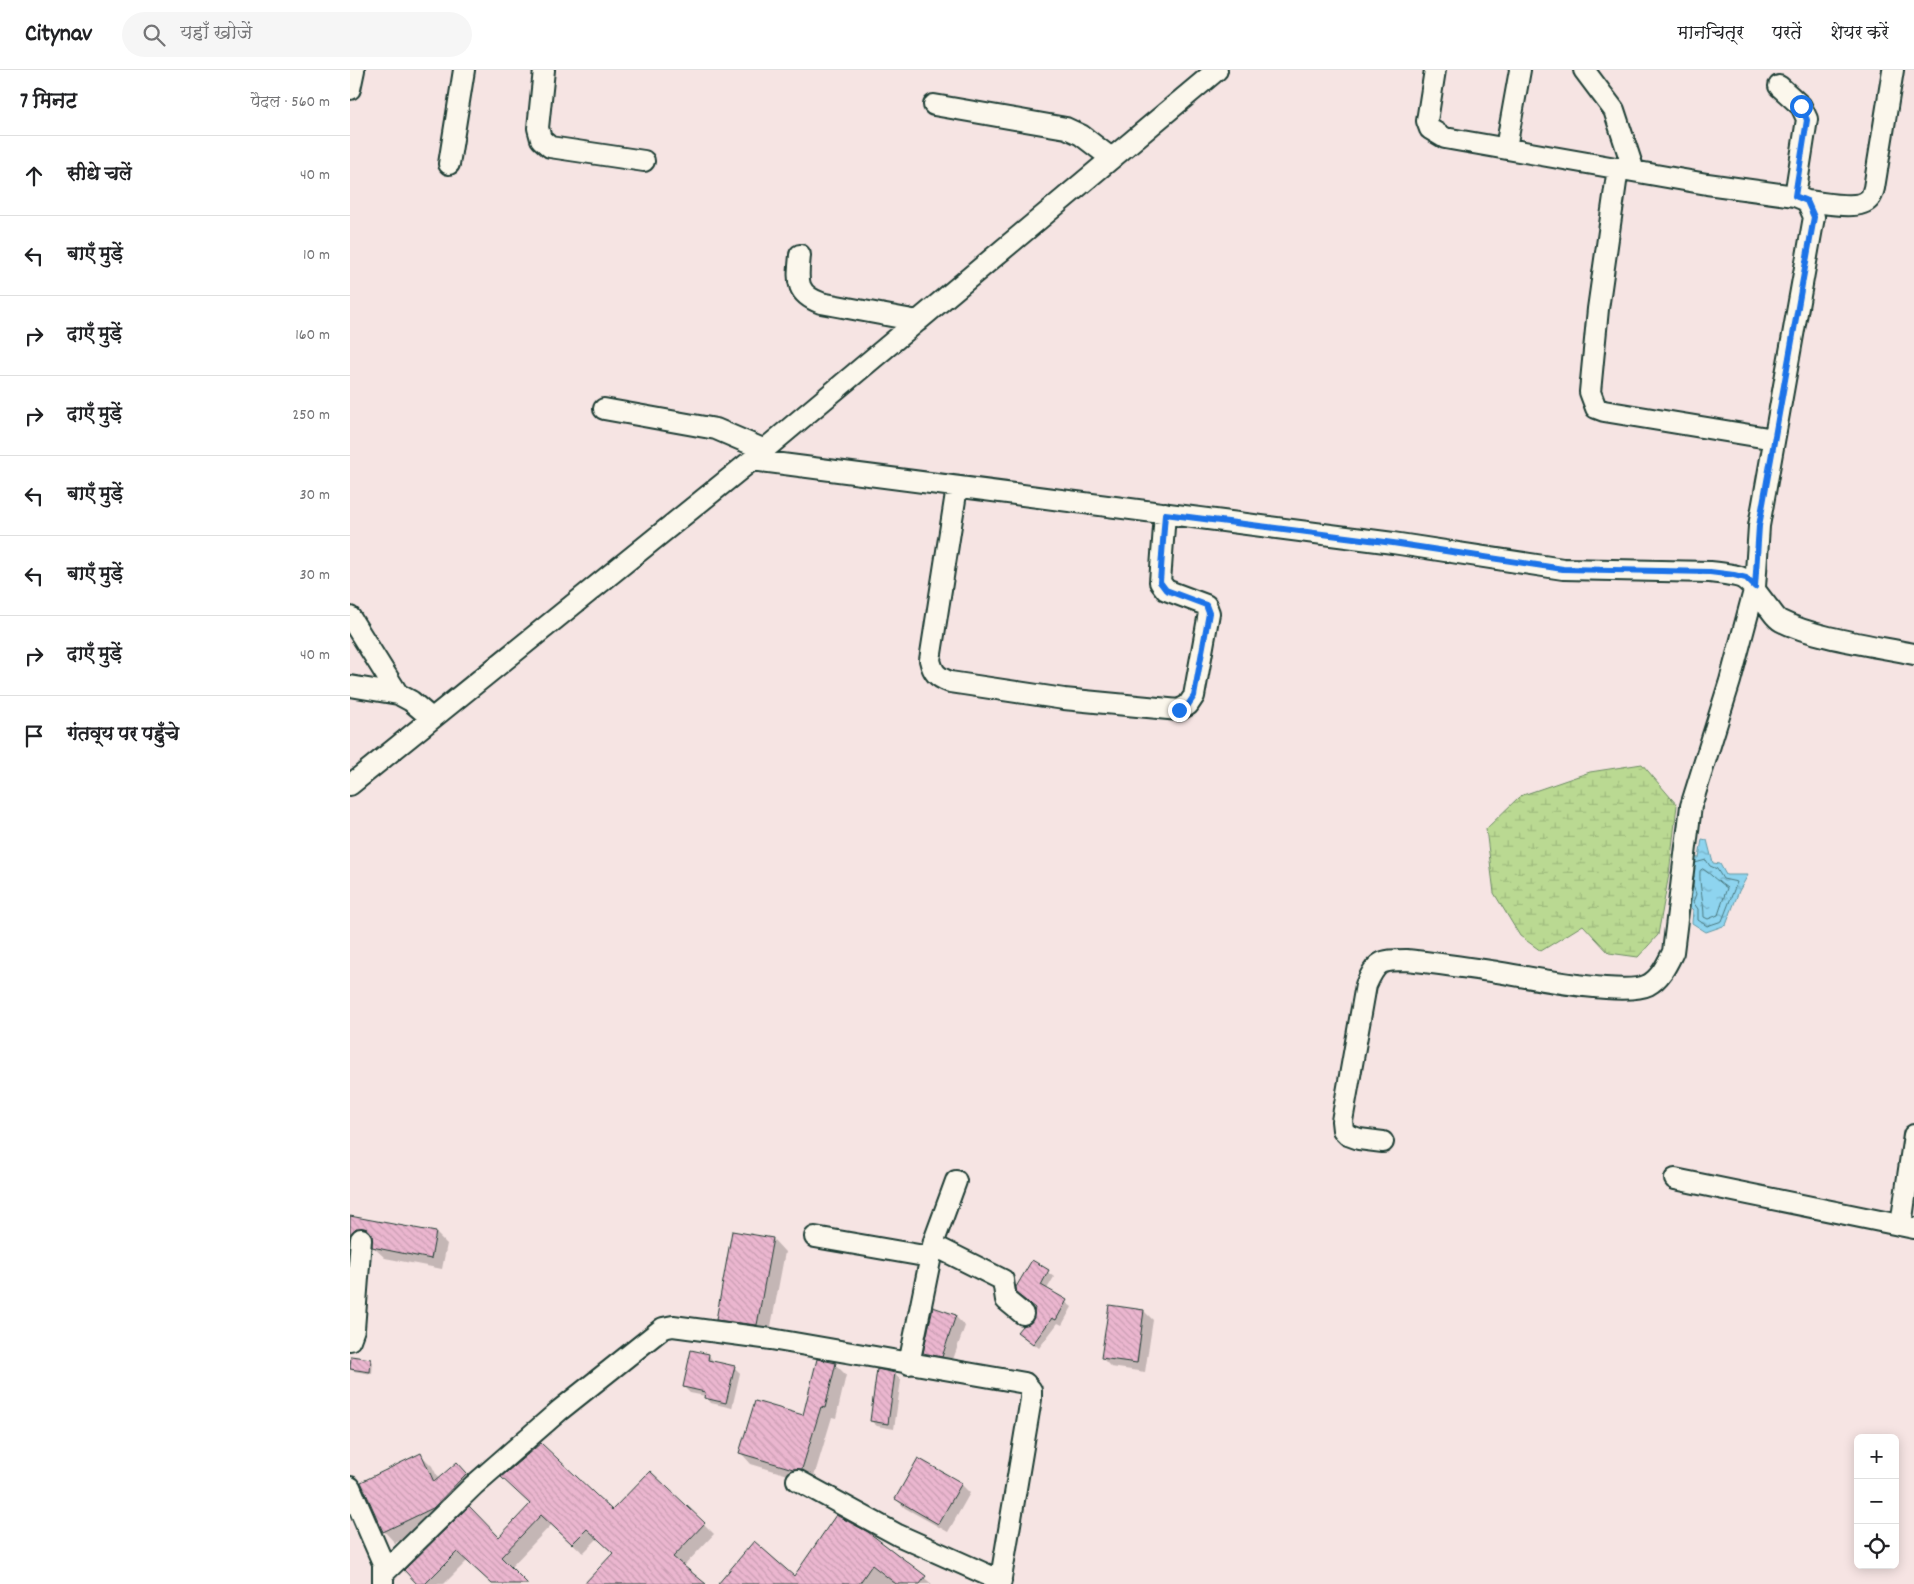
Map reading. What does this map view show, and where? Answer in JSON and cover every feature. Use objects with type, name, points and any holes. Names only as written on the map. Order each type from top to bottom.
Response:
[{"type":"street","points":[[350,89],[354,70]]},
{"type":"street","points":[[449,164],[464,70]]},
{"type":"street","points":[[544,70],[538,128],[541,139],[550,147],[644,161]]},
{"type":"street","points":[[350,785],[758,455],[1217,70]]},
{"type":"street","points":[[1434,70],[1427,121],[1430,129],[1445,138],[1801,199],[1850,205],[1860,205],[1869,199],[1874,188],[1893,70]]},
{"type":"street","points":[[1506,148],[1520,70]]},
{"type":"street","points":[[1584,70],[1617,116],[1626,170],[1598,309],[1590,392],[1596,408],[1604,411],[1774,439]]},
{"type":"street","points":[[1383,1142],[1348,1135],[1343,1130],[1342,1121],[1366,985],[1376,965],[1383,961],[1427,962],[1589,987],[1634,988],[1647,985],[1658,977],[1672,952],[1691,806],[1730,680],[1755,587],[1759,526],[1814,217],[1801,199],[1807,120],[1801,106],[1779,86]]},
{"type":"street","points":[[934,105],[1066,128],[1081,135],[1111,158]]},
{"type":"street","points":[[800,255],[799,286],[802,293],[810,299],[821,303],[918,321]]},
{"type":"street","points":[[604,409],[716,429],[758,455],[957,487],[1393,543],[1563,569],[1710,572],[1734,575],[1746,578],[1755,587],[1778,620],[1801,629],[1914,654]]},
{"type":"street","points":[[957,487],[930,660],[932,670],[938,677],[950,682],[1064,699],[1179,710],[1188,705],[1194,696],[1209,613],[1206,605],[1166,590],[1160,582],[1165,514]]},
{"type":"street","points":[[350,618],[398,694]]},
{"type":"street","points":[[350,686],[398,694],[411,701],[431,718]]},
{"type":"street","points":[[1675,1179],[1907,1226],[1914,1135]]},
{"type":"street","points":[[909,1364],[932,1251],[956,1181]]},
{"type":"street","points":[[815,1237],[932,1251],[1003,1280],[1006,1300],[1023,1314]]},
{"type":"street","points":[[350,1340],[354,1330],[362,1239]]},
{"type":"street","points":[[384,1578],[474,1484],[560,1410],[663,1328],[673,1326],[771,1339],[909,1364],[1018,1381],[1025,1384],[1030,1390],[1032,1399],[1000,1583],[898,1535],[797,1480]]},
{"type":"street","points":[[350,1487],[380,1555],[384,1578]]},
{"type":"green space","points":[[1642,764],[1677,805],[1669,874],[1658,935],[1638,957],[1609,953],[1583,925],[1541,951],[1520,936],[1494,893],[1486,829],[1520,796],[1590,772]]},
{"type":"water","points":[[1702,839],[1707,840],[1713,863],[1720,864],[1726,875],[1748,875],[1739,891],[1726,925],[1706,932],[1692,923],[1693,910],[1685,903],[1692,894],[1688,887],[1690,857],[1699,858]]},
{"type":"building","points":[[350,1216],[436,1232],[431,1259],[372,1247],[372,1234],[367,1229],[356,1228],[350,1236]]},
{"type":"building","points":[[732,1231],[773,1238],[757,1325],[716,1320]]},
{"type":"building","points":[[1032,1260],[1049,1270],[1041,1285],[1067,1300],[1056,1320],[1052,1318],[1033,1344],[1017,1332],[1022,1326],[1032,1321],[1035,1308],[1017,1294],[1016,1287]]},
{"type":"building","points":[[1109,1305],[1144,1310],[1137,1363],[1101,1358]]},
{"type":"building","points":[[933,1307],[956,1315],[942,1357],[923,1353]]},
{"type":"building","points":[[691,1350],[709,1354],[708,1360],[735,1366],[726,1403],[704,1398],[705,1392],[683,1387]]},
{"type":"building","points":[[351,1356],[371,1359],[370,1372],[350,1369]]},
{"type":"building","points":[[817,1359],[836,1363],[825,1408],[821,1407],[802,1469],[793,1469],[739,1453],[755,1401],[803,1415]]},
{"type":"building","points":[[877,1369],[895,1373],[888,1424],[870,1421]]},
{"type":"building","points":[[541,1443],[612,1510],[650,1471],[705,1523],[673,1557],[706,1584],[584,1584],[613,1553],[587,1529],[572,1544],[541,1515],[501,1557],[528,1584],[492,1584],[457,1552],[425,1584],[417,1584],[404,1570],[469,1506],[499,1537],[530,1504],[501,1477]]},
{"type":"building","points":[[421,1453],[434,1482],[457,1462],[467,1473],[433,1508],[383,1532],[361,1482]]},
{"type":"building","points":[[918,1458],[962,1483],[938,1524],[895,1499]]},
{"type":"building","points":[[836,1515],[868,1532],[926,1576],[920,1584],[896,1584],[872,1565],[859,1584],[718,1584],[754,1541],[794,1576]]},
{"type":"route","points":[[1179,710],[1188,705],[1194,696],[1209,613],[1206,605],[1166,590],[1160,582],[1159,570],[1165,514],[1393,543],[1563,569],[1710,572],[1746,578],[1755,587],[1759,526],[1814,217],[1812,207],[1807,201],[1795,196],[1807,120],[1801,106]]}]
